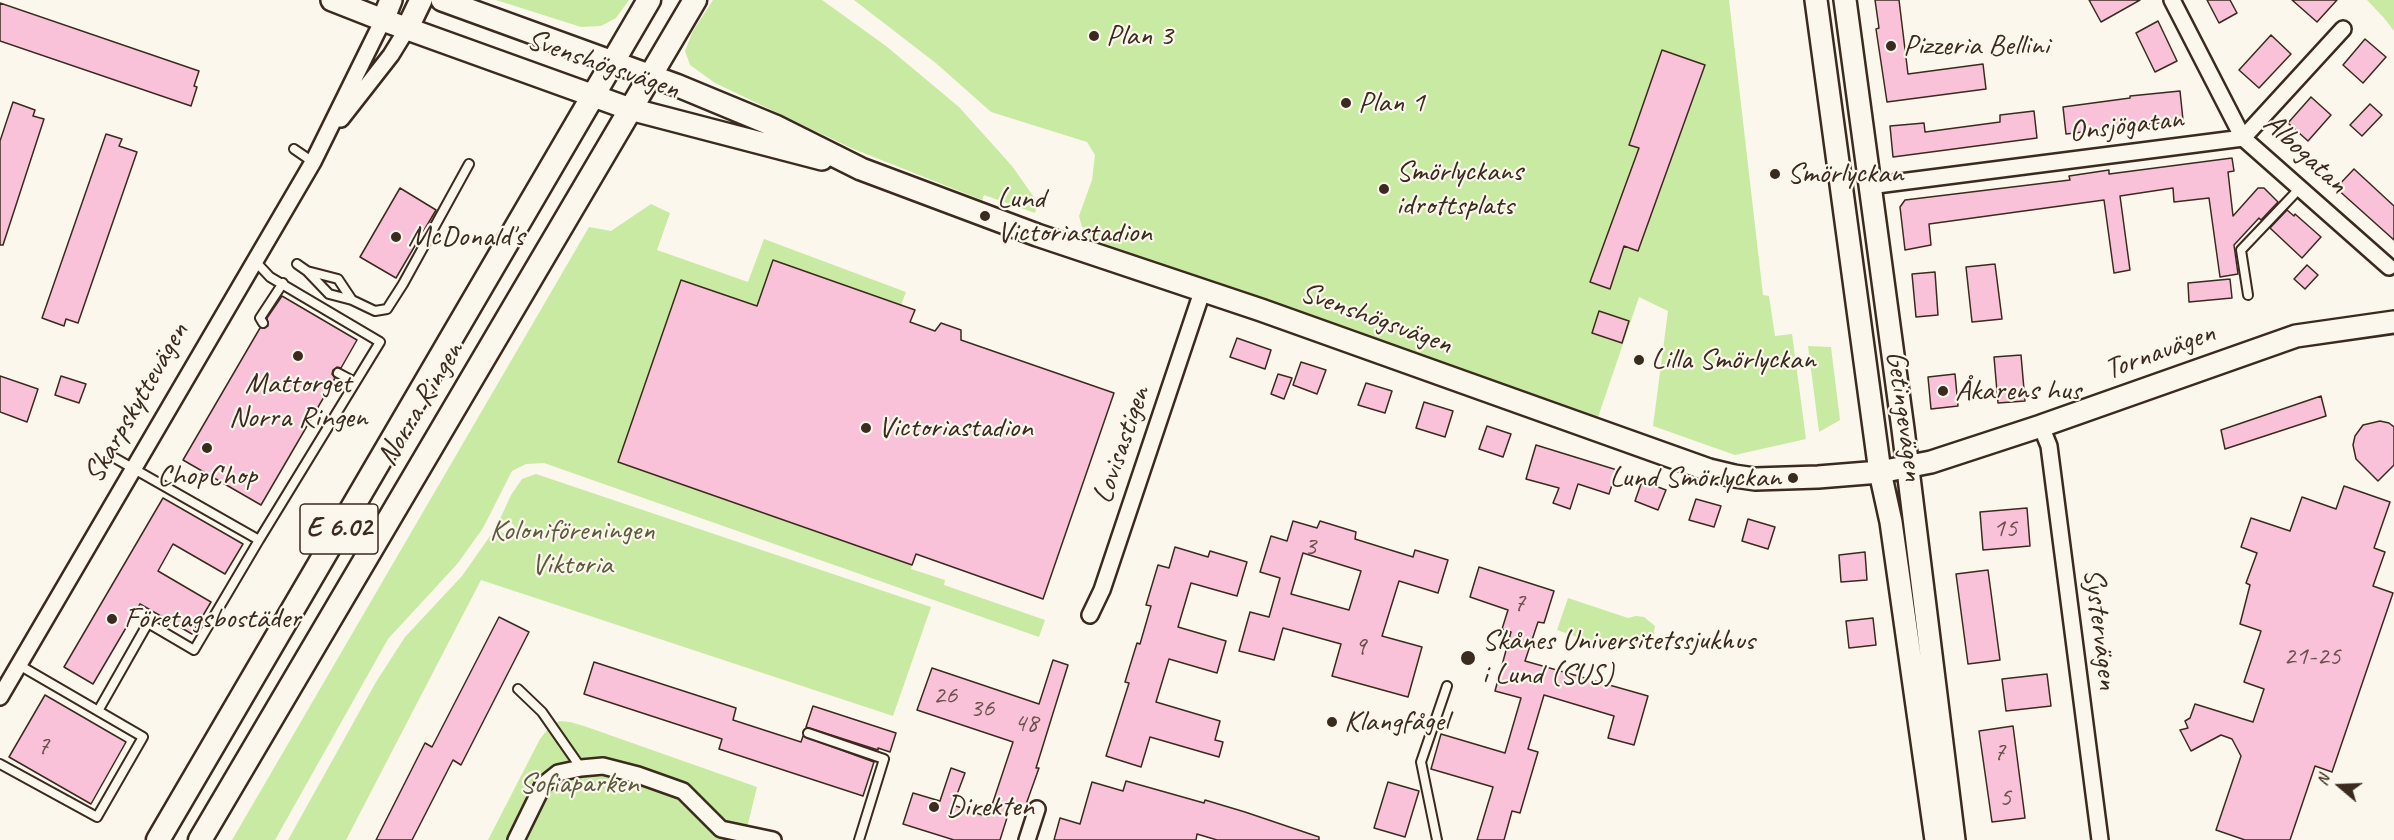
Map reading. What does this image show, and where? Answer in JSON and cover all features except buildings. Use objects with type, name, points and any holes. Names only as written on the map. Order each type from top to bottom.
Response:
[{"type":"main road","name":"Svenshögsvägen","points":[[332,0],[630,109],[861,169],[1037,235],[1261,310],[1709,470],[1755,479],[1880,472]]},
{"type":"main road","name":"Skarpskyttevägen","points":[[383,20],[391,0]]},
{"type":"main road","points":[[407,29],[421,0]]},
{"type":"main road","name":"Svenshögsvägen","points":[[442,0],[650,75],[775,126],[861,169]]},
{"type":"main road","name":"Norra Ringen","points":[[158,840],[649,0]]},
{"type":"main road","name":"Norra Ringen","points":[[200,840],[695,0]]},
{"type":"main road","name":"Getingevägen","points":[[1816,0],[1880,472],[1891,522],[1936,840]]},
{"type":"main road","name":"Getingevägen","points":[[1845,0],[1908,467],[1954,840]]},
{"type":"main road","name":"Tornavägen","points":[[1880,472],[1931,462],[2041,426],[2296,336],[2394,321]]},
{"type":"street","name":"Albogatan","points":[[2172,0],[2243,138],[2389,267]]},
{"type":"street","name":"Skarpskyttevägen","points":[[0,697],[313,162],[383,20]]},
{"type":"street","name":"Skarpskyttevägen","points":[[325,140],[387,61],[407,29]]},
{"type":"street","points":[[2243,138],[2343,29]]},
{"type":"street","name":"Onsjögatan","points":[[1869,186],[2243,138]]},
{"type":"street","name":"Lovisastigen","points":[[1090,615],[1102,590],[1202,292]]},
{"type":"street","name":"Systervägen","points":[[2041,426],[2049,446],[2100,840]]},
{"type":"street","points":[[516,840],[543,785],[558,773],[603,766],[683,791],[720,835],[773,840]]},
{"type":"street","points":[[1027,840],[1037,809]]},
{"type":"lane","points":[[294,149],[313,162]]},
{"type":"lane","points":[[297,264],[329,294],[352,300],[375,311],[387,309],[469,164]]},
{"type":"lane","points":[[2248,295],[2241,250],[2300,188]]},
{"type":"lane","points":[[99,711],[148,623],[194,650],[380,342],[270,277],[255,261]]},
{"type":"lane","points":[[307,271],[338,279],[352,300]]},
{"type":"lane","points":[[263,322],[260,318],[283,283]]},
{"type":"lane","points":[[338,373],[355,382]]},
{"type":"lane","points":[[113,457],[259,540]]},
{"type":"lane","points":[[0,764],[97,817],[144,737],[19,665]]},
{"type":"lane","points":[[1437,840],[1421,762],[1447,686]]},
{"type":"lane","points":[[518,689],[542,712],[581,768]]},
{"type":"lane","points":[[808,733],[884,759],[859,840]]},
{"type":"green space","points":[[496,0],[629,0],[616,18],[601,26],[581,27]]},
{"type":"green space","points":[[713,0],[822,0],[886,46],[959,107],[1012,166],[1038,203],[1035,213],[984,195],[982,200],[851,148],[715,83],[690,65],[685,51],[693,31]]},
{"type":"green space","name":"Smörlyckans idrottsplats","points":[[854,0],[1729,0],[1763,295],[1769,296],[1775,336],[1792,334],[1806,439],[1735,455],[1653,426],[1668,311],[1639,297],[1594,429],[1082,249],[1087,229],[1082,227],[1079,216],[1092,180],[1095,155],[1087,142],[991,112],[937,64]]},
{"type":"green space","points":[[2367,0],[2394,0],[2394,31],[2384,18]]},
{"type":"green space","points":[[651,204],[670,213],[657,250],[748,282],[764,239],[906,292],[901,305],[773,260],[757,306],[681,280],[618,462],[912,565],[911,569],[945,580],[944,585],[1045,620],[1039,637],[544,463],[526,464],[512,471],[483,528],[458,563],[388,639],[275,840],[232,840],[589,227],[611,231]]},
{"type":"green space","points":[[1808,346],[1831,347],[1840,420],[1819,432]]},
{"type":"green space","name":"Koloniföreningen Viktoria","points":[[536,474],[931,607],[893,716],[481,580],[346,840],[288,840],[376,682],[405,637],[462,576],[495,529],[510,536],[514,525],[500,519],[511,495],[522,479]]},
{"type":"green space","points":[[1568,598],[1628,618],[1644,617],[1655,626],[1652,641],[1640,647],[1627,643],[1622,636],[1617,651],[1557,630]]},
{"type":"green space","name":"Sofiaparken","points":[[560,721],[584,726],[757,787],[744,840],[488,840],[540,739],[551,725]]},
{"type":"place","name":"Plan 3","points":[[1094,36]]},
{"type":"place","name":"Pizzeria Bellini","points":[[1891,46]]},
{"type":"place","name":"Plan 1","points":[[1346,103]]},
{"type":"place","name":"Smörlyckan","points":[[1775,174]]},
{"type":"place","name":"Smörlyckans idrottsplats","points":[[1384,189]]},
{"type":"place","name":"Lund Victoriastadion","points":[[985,216]]},
{"type":"place","name":"McDonald's","points":[[396,237]]},
{"type":"place","name":"Mattorget Norra Ringen","points":[[298,356]]},
{"type":"place","name":"Lilla Smörlyckan","points":[[1639,360]]},
{"type":"place","name":"Åkarens hus","points":[[1943,391]]},
{"type":"place","name":"Victoriastadion","points":[[866,428]]},
{"type":"place","name":"ChopChop","points":[[207,448]]},
{"type":"place","name":"Lund Smörlyckan","points":[[1793,478]]},
{"type":"place","name":"Företagsbostäder","points":[[112,619]]},
{"type":"place","name":"Skånes Universitetssjukhus i Lund (SUS)","points":[[1468,658]]},
{"type":"place","name":"Klangfågel","points":[[1332,722]]},
{"type":"place","name":"Direkten","points":[[934,807]]}]
